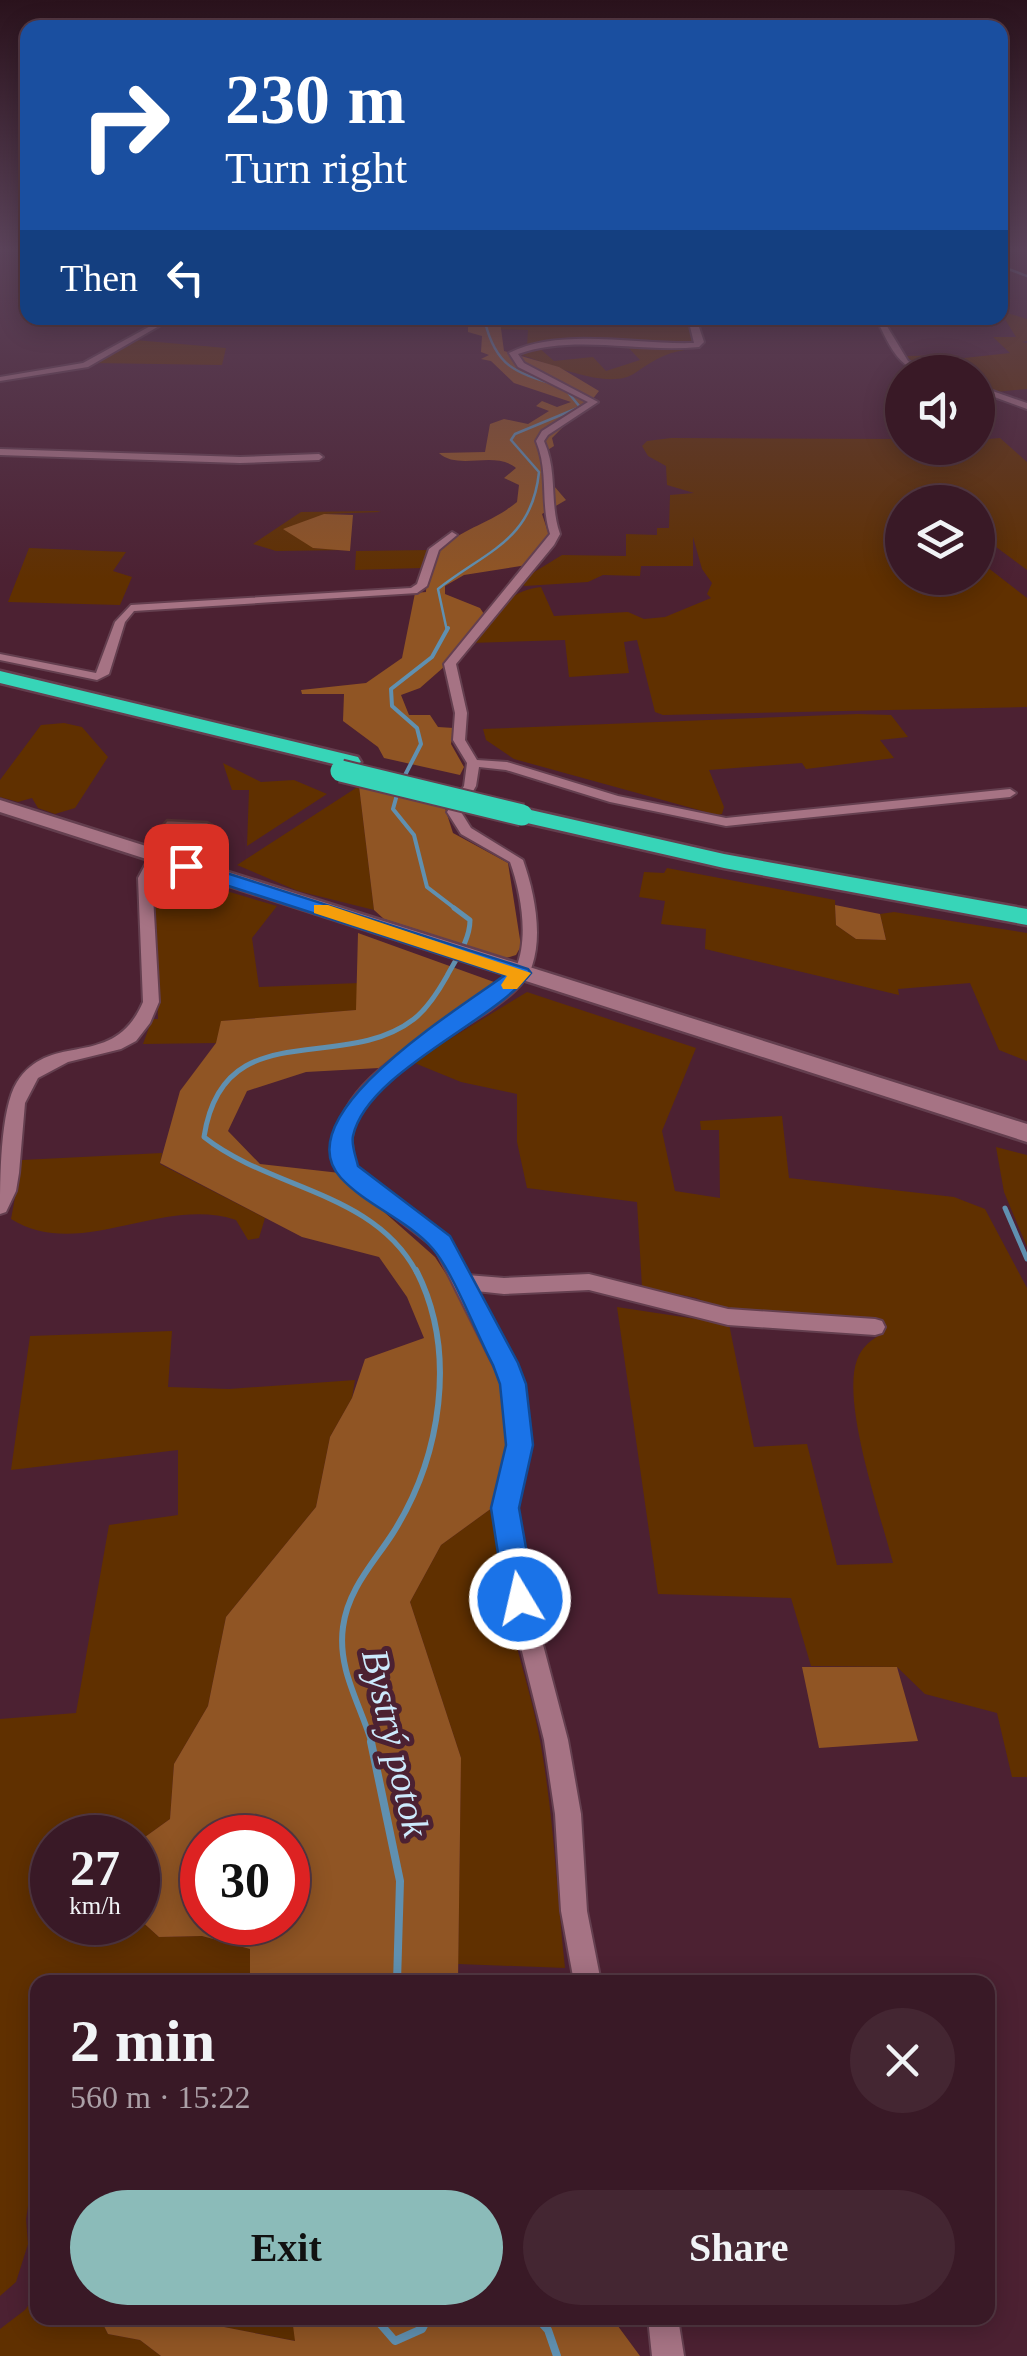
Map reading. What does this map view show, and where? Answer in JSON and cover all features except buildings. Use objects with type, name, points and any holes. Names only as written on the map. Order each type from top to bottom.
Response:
[{"type":"highway","points":[[0,676],[346,766],[812,879],[1027,916]]},
{"type":"highway","points":[[0,688],[346,766]]},
{"type":"highway","points":[[525,810],[1027,904]]},
{"type":"main road","points":[[0,806],[1027,1133]]},
{"type":"street","points":[[0,379],[85,365],[94,360]]},
{"type":"street","points":[[517,360],[521,366],[594,402],[545,433],[540,441],[552,464],[548,519],[555,534],[549,546],[450,664],[461,713],[459,740],[473,763],[470,786],[454,812],[466,831],[512,854],[520,870],[531,949],[521,973],[382,1078],[355,1108],[341,1138],[348,1171],[442,1243],[513,1384],[520,1445],[505,1508],[520,1599],[556,1740],[568,1814],[574,1911],[586,1975]]},
{"type":"street","points":[[995,394],[1027,406]]},
{"type":"street","points":[[0,452],[240,460],[319,458]]},
{"type":"street","points":[[0,657],[97,678],[103,674],[120,622],[131,608],[413,590],[422,586],[434,548],[452,535]]},
{"type":"street","points":[[473,763],[506,766],[615,800],[726,822],[1010,793]]},
{"type":"street","points":[[0,1206],[10,1180],[13,1110],[22,1086],[51,1063],[123,1042],[138,1033],[146,1021],[150,1002],[144,878],[156,857]]},
{"type":"street","points":[[460,1282],[504,1286],[590,1282],[728,1318],[875,1328]]},
{"type":"street","points":[[664,2325],[668,2356]]},
{"type":"shaded area","points":[[98,360],[223,360],[222,365],[92,363]]},
{"type":"shaded area","points":[[486,360],[535,360],[559,367],[599,391],[588,405],[560,421],[564,426],[552,438],[554,446],[543,453],[548,479],[566,500],[542,514],[549,535],[527,565],[464,575],[445,586],[445,594],[480,608],[484,614],[445,666],[420,688],[401,695],[409,715],[430,715],[438,727],[454,728],[451,744],[464,767],[460,775],[384,758],[378,747],[343,721],[344,694],[302,694],[301,690],[366,683],[402,658],[415,593],[426,592],[437,556],[458,536],[517,502],[519,485],[504,478],[516,468],[498,461],[456,460],[439,453],[485,452],[490,424],[504,419],[528,424],[549,411],[536,406],[542,401],[557,407],[571,402],[514,383]]},
{"type":"shaded area","points":[[536,360],[596,360],[606,371],[640,360],[656,360],[623,378],[609,379],[577,374]]},
{"type":"shaded area","points":[[995,360],[1027,360],[1027,389],[996,392]]},
{"type":"shaded area","points":[[995,438],[1000,438],[1027,462],[1027,570],[995,546],[995,485],[885,485],[885,595],[995,595],[995,573],[1027,598],[1027,707],[663,715],[655,712],[637,640],[624,642],[629,673],[569,677],[565,640],[470,643],[509,599],[529,589],[541,587],[554,616],[628,612],[644,619],[665,617],[711,598],[707,594],[712,583],[702,569],[693,537],[693,566],[641,566],[640,576],[603,575],[588,582],[525,586],[518,582],[562,555],[626,556],[626,534],[657,535],[657,528],[669,528],[670,495],[694,493],[667,485],[666,466],[648,456],[642,446],[647,441],[885,439],[885,465],[995,465]]},
{"type":"shaded area","points":[[301,512],[381,512],[324,514],[313,548],[349,550],[276,551],[253,544]]},
{"type":"shaded area","points":[[324,514],[353,515],[350,551],[313,548],[283,529]]},
{"type":"shaded area","points":[[29,548],[126,552],[113,571],[132,577],[120,605],[8,602]]},
{"type":"shaded area","points":[[429,550],[422,568],[355,570],[356,551]]},
{"type":"shaded area","points":[[891,715],[908,737],[880,740],[894,758],[806,769],[802,763],[709,770],[724,807],[722,814],[717,815],[514,759],[486,740],[483,729]]},
{"type":"shaded area","points":[[64,723],[82,727],[108,757],[75,808],[55,814],[38,808],[32,798],[18,802],[0,797],[0,780],[41,725]]},
{"type":"shaded area","points":[[223,763],[261,782],[294,780],[327,794],[247,846],[249,790],[232,790]]},
{"type":"shaded area","points":[[359,786],[374,910],[298,891],[237,865]]},
{"type":"shaded area","points":[[359,786],[445,808],[453,833],[508,863],[521,946],[516,955],[506,958],[384,919],[374,910]]},
{"type":"shaded area","points":[[667,868],[835,900],[836,925],[856,939],[886,940],[880,914],[894,912],[1027,933],[1027,1061],[999,1050],[970,983],[898,989],[899,995],[705,949],[706,929],[661,924],[665,901],[639,897],[644,872],[664,873]]},
{"type":"shaded area","points":[[162,872],[277,906],[252,938],[259,987],[359,983],[357,1010],[222,1021],[216,1043],[143,1044],[152,1019],[158,1019],[154,883]]},
{"type":"shaded area","points":[[835,905],[880,914],[886,940],[856,939],[836,925]]},
{"type":"shaded area","points":[[358,933],[494,982],[379,1068],[306,1072],[247,1091],[228,1131],[260,1164],[340,1173],[435,1257],[469,1309],[501,1383],[508,1446],[496,1505],[441,1545],[410,1602],[461,1758],[458,1975],[250,1975],[250,1949],[235,1945],[310,1945],[310,1815],[180,1815],[180,1937],[160,1937],[160,1826],[170,1819],[174,1764],[208,1706],[226,1617],[316,1507],[330,1437],[352,1398],[365,1359],[424,1338],[407,1297],[379,1257],[302,1237],[160,1163],[180,1091],[216,1043],[221,1021],[356,1010]]},
{"type":"shaded area","points":[[527,992],[696,1048],[662,1131],[675,1191],[720,1198],[719,1130],[701,1130],[700,1121],[782,1116],[789,1178],[954,1197],[985,1209],[1027,1288],[1027,1777],[1012,1777],[997,1713],[925,1694],[897,1667],[811,1666],[791,1598],[658,1594],[617,1307],[729,1324],[754,1447],[807,1444],[837,1565],[893,1563],[864,1460],[853,1379],[862,1351],[884,1333],[884,1328],[718,1308],[696,1298],[642,1287],[637,1202],[527,1188],[517,1142],[517,1094],[461,1082],[412,1062]]},
{"type":"shaded area","points":[[996,1147],[1027,1155],[1027,1247],[1004,1192]]},
{"type":"shaded area","points":[[162,1153],[160,1164],[265,1218],[259,1238],[248,1240],[236,1220],[208,1215],[179,1215],[65,1234],[37,1230],[11,1219],[22,1160]]},
{"type":"shaded area","points":[[172,1331],[168,1387],[229,1389],[355,1380],[352,1398],[330,1437],[316,1507],[226,1617],[208,1706],[174,1764],[170,1819],[160,1826],[160,1815],[30,1815],[30,1945],[160,1945],[160,1937],[180,1937],[180,1945],[236,1945],[251,1949],[250,1975],[30,1975],[28,2244],[16,2282],[0,2296],[0,1719],[76,1713],[109,1525],[178,1515],[178,1450],[11,1470],[30,1336]]},
{"type":"shaded area","points":[[496,1505],[504,1596],[535,1717],[545,1774],[565,1968],[458,1964],[461,1758],[410,1602],[441,1545]]},
{"type":"shaded area","points":[[802,1667],[897,1667],[918,1741],[819,1748]]},
{"type":"shaded area","points":[[30,2303],[30,2325],[104,2325],[108,2334],[140,2340],[161,2356],[0,2356],[0,2329]]},
{"type":"shaded area","points":[[104,2325],[214,2325],[295,2341],[293,2325],[617,2325],[640,2356],[161,2356],[140,2340],[108,2334]]},
{"type":"shaded area","points":[[214,2325],[293,2325],[296,2341]]},
{"type":"waterway","name":"Bystrý potok","points":[[503,360],[518,371],[556,385]]},
{"type":"waterway","name":"Bystrý potok","points":[[447,630],[438,589],[504,542],[527,514],[535,495],[539,472],[511,440],[515,434],[580,407],[566,390]]},
{"type":"waterway","name":"Bystrý potok","points":[[402,781],[421,744],[417,728],[392,706],[391,689],[432,657],[447,630]]},
{"type":"waterway","name":"Bystrý potok","points":[[398,791],[393,809],[414,835],[427,887],[457,910]]},
{"type":"waterway","name":"Bystrý potok","points":[[417,1273],[398,1246],[375,1225],[320,1194],[231,1155],[204,1137],[216,1098],[235,1074],[260,1059],[385,1035],[419,1015],[440,988],[468,935],[470,920],[454,908]]},
{"type":"waterway","points":[[1005,1208],[1027,1259]]},
{"type":"waterway","name":"Bystrý potok","points":[[372,1744],[343,1658],[343,1627],[356,1589],[409,1503],[432,1438],[440,1369],[437,1335],[416,1270]]},
{"type":"waterway","name":"Bystrý potok","points":[[371,1742],[400,1881],[397,1975]]},
{"type":"waterway","name":"Bystrý potok","points":[[381,2325],[395,2341],[424,2325]]},
{"type":"waterway","name":"Bystrý potok","points":[[543,2325],[557,2356]]},
{"type":"slow traffic","points":[[321,909],[521,973],[510,985]]},
{"type":"route","points":[[186,866],[521,973],[516,981],[414,1050],[382,1078],[355,1108],[341,1138],[348,1171],[442,1243],[505,1363],[513,1384],[520,1445],[505,1508],[520,1599]]}]
